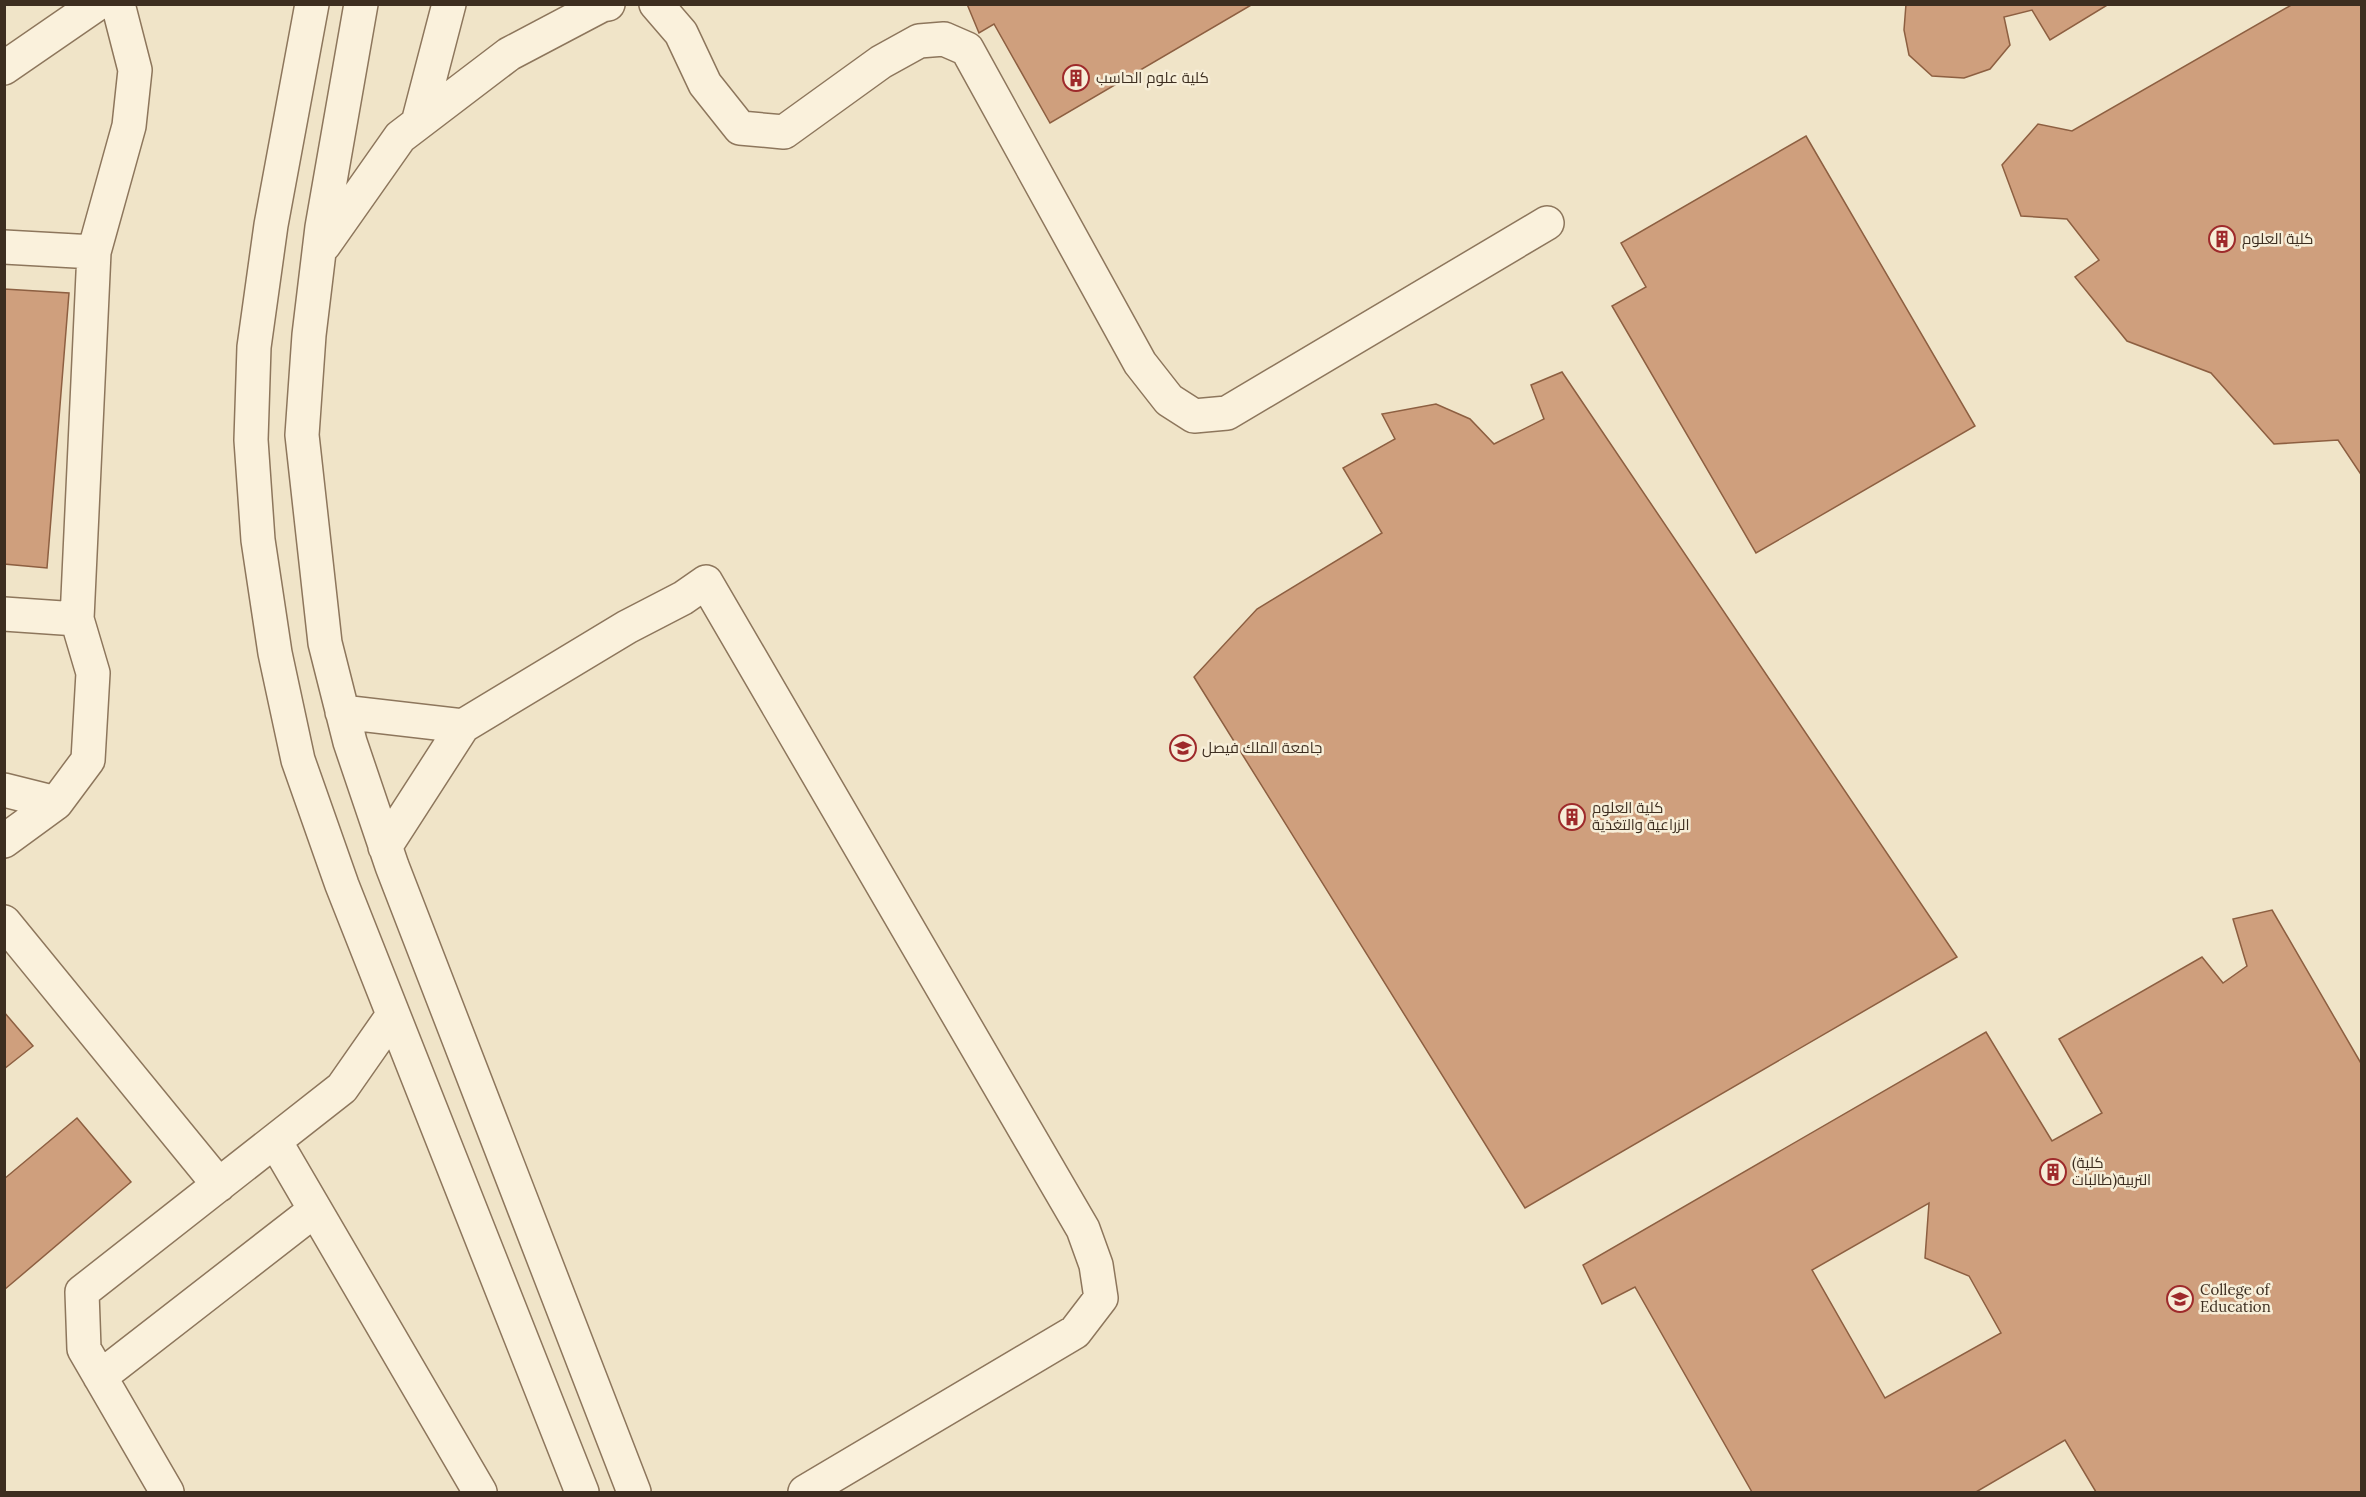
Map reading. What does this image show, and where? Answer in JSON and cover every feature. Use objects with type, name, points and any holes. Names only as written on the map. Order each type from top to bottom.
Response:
[{"type":"lane","points":[[4,68],[97,4]]},
{"type":"lane","points":[[4,842],[56,803],[88,760],[93,673],[76,619],[94,252],[129,126],[135,70],[118,4]]},
{"type":"lane","points":[[312,4],[271,225],[254,347],[251,440],[258,540],[275,653],[298,760],[342,885],[582,1492]]},
{"type":"lane","points":[[361,4],[319,251],[309,335],[302,435],[324,643],[342,712],[385,847],[634,1492]]},
{"type":"lane","points":[[418,123],[449,4]]},
{"type":"lane","points":[[319,251],[400,137],[509,54],[608,4]]},
{"type":"lane","points":[[656,4],[681,33],[705,84],[740,128],[784,132],[881,63],[919,41],[944,39],[968,49],[1140,363],[1169,400],[1194,416],[1227,413],[1547,223]]},
{"type":"lane","points":[[4,247],[94,252]]},
{"type":"lane","points":[[385,847],[463,726],[627,627],[683,598],[706,582],[1083,1229],[1096,1265],[1101,1298],[1075,1332],[805,1492]]},
{"type":"lane","points":[[4,614],[76,619]]},
{"type":"lane","points":[[342,712],[463,726]]},
{"type":"lane","points":[[4,790],[56,803]]},
{"type":"lane","points":[[4,922],[219,1185]]},
{"type":"lane","points":[[167,1492],[84,1349],[82,1292],[342,1089],[393,1015]]},
{"type":"lane","points":[[275,1141],[480,1492]]},
{"type":"lane","points":[[100,1377],[315,1210]]},
{"type":"building","name":"كلية علوم الحاسب","points":[[967,4],[1253,4],[1050,123],[994,24],[979,33]]},
{"type":"building","points":[[1906,4],[2109,4],[2050,40],[2032,10],[2004,17],[2010,45],[1990,69],[1964,78],[1932,76],[1909,55],[1904,30]]},
{"type":"building","name":"كلية العلوم","points":[[2293,4],[2362,4],[2362,476],[2338,440],[2274,444],[2211,373],[2127,341],[2075,277],[2099,260],[2067,219],[2021,216],[2002,165],[2038,124],[2072,131]]},
{"type":"building","points":[[1806,136],[1975,426],[1756,553],[1612,306],[1646,287],[1621,243]]},
{"type":"building","points":[[4,289],[69,293],[47,568],[4,564]]},
{"type":"building","name":"كلية العلوم الزراعية والتغذية","points":[[1562,372],[1957,957],[1525,1208],[1194,677],[1257,609],[1382,533],[1343,468],[1395,439],[1382,414],[1436,404],[1470,419],[1494,444],[1544,419],[1531,385]]},
{"type":"building","name":"(كلية التربية(طالبات","points":[[2272,910],[2362,1065],[2362,1492],[2096,1492],[2065,1440],[1976,1492],[1752,1492],[1635,1287],[1602,1304],[1583,1265],[1986,1032],[2052,1141],[2102,1113],[2059,1039],[2202,957],[2223,983],[2247,966],[2233,919]],"holes":[[[1929,1203],[1925,1258],[1969,1276],[2001,1333],[1885,1398],[1812,1270]]]},
{"type":"building","points":[[4,1012],[33,1046],[4,1069]]},
{"type":"building","points":[[77,1118],[131,1182],[4,1290],[4,1179]]},
{"type":"place","name":"كلية علوم الحاسب","points":[[1076,78]]},
{"type":"place","name":"كلية العلوم","points":[[2222,239]]},
{"type":"place","name":"جامعة الملك فيصل","points":[[1183,748]]},
{"type":"place","name":"كلية العلوم الزراعية والتغذية","points":[[1572,817]]},
{"type":"place","name":"(كلية التربية(طالبات","points":[[2053,1172]]},
{"type":"place","name":"College of Education","points":[[2180,1299]]}]
